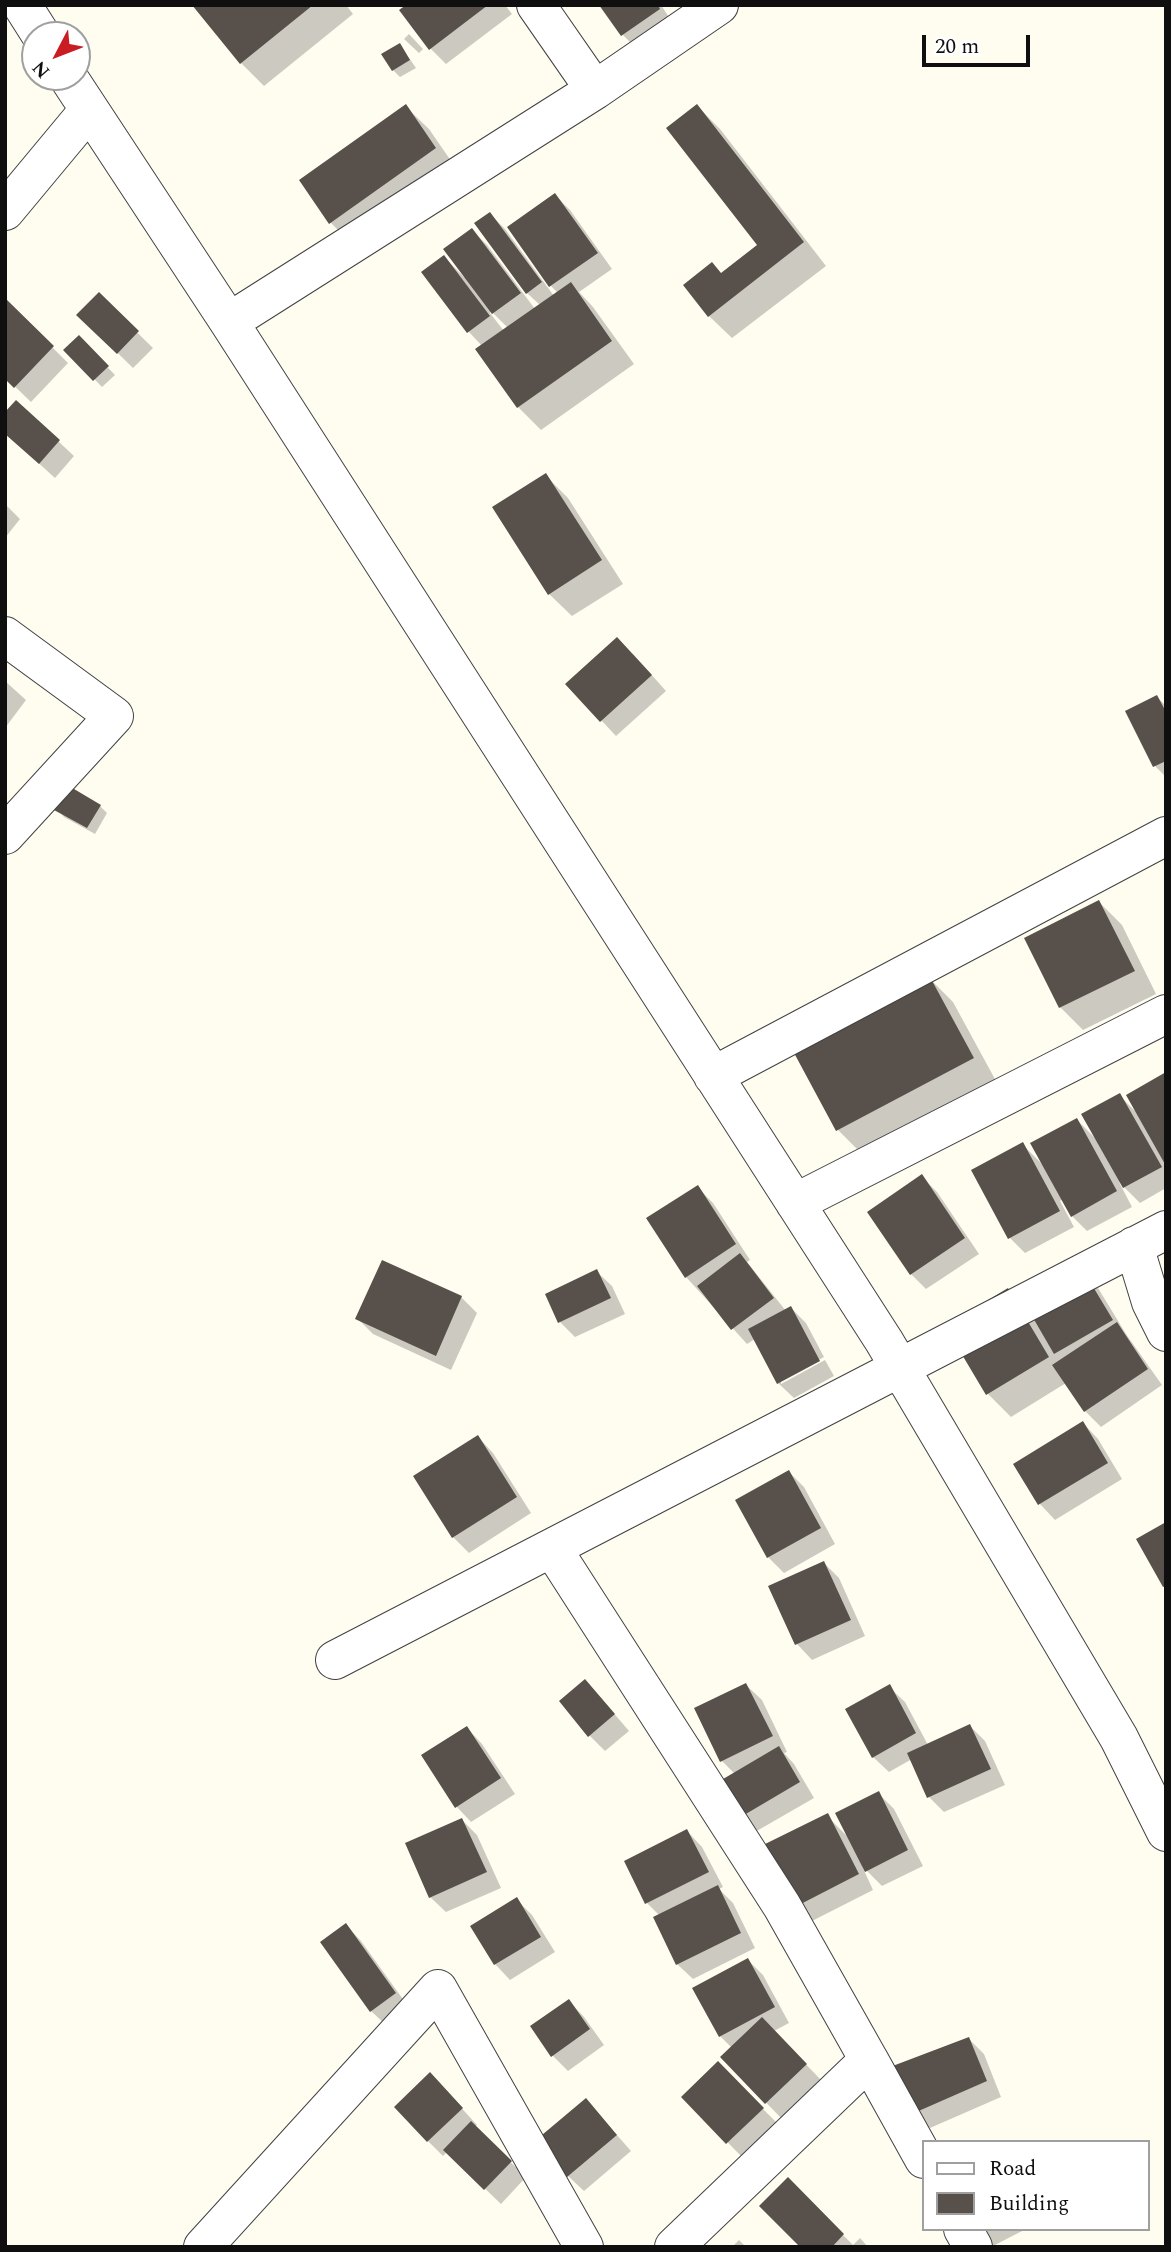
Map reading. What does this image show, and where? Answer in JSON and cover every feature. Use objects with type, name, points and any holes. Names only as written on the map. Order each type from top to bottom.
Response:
[{"type":"street","points":[[22,5],[32,21]]},
{"type":"street","points":[[536,5],[595,90]]},
{"type":"street","points":[[229,322],[595,90],[719,5]]},
{"type":"street","points":[[77,91],[229,322],[901,1369],[1119,1738],[1166,1832]]},
{"type":"street","points":[[5,211],[89,110]]},
{"type":"street","points":[[5,636],[114,716],[5,835]]},
{"type":"street","points":[[713,1076],[1166,836]]},
{"type":"street","points":[[795,1203],[1166,1014]]},
{"type":"street","points":[[335,1660],[1150,1238],[1151,1303],[1166,1332]]},
{"type":"street","points":[[552,1548],[782,1906],[922,2155]]},
{"type":"street","points":[[203,2247],[438,1989],[584,2247]]},
{"type":"street","points":[[674,2247],[869,2060]]},
{"type":"street","points":[[965,2231],[973,2247]]},
{"type":"building","points":[[192,5],[313,5],[240,64]]},
{"type":"building","points":[[406,5],[488,5],[429,50],[399,10]]},
{"type":"building","points":[[599,5],[658,5],[660,9],[621,36]]},
{"type":"building","points":[[400,43],[410,60],[392,71],[381,54]]},
{"type":"building","points":[[406,104],[436,148],[329,224],[299,180]]},
{"type":"building","points":[[697,104],[804,242],[708,317],[683,285],[712,262],[721,273],[757,245],[666,128]]},
{"type":"building","points":[[555,193],[598,253],[549,287],[507,227]]},
{"type":"building","points":[[490,212],[542,282],[526,294],[474,223]]},
{"type":"building","points":[[472,228],[521,293],[492,314],[443,249]]},
{"type":"building","points":[[444,255],[490,316],[467,333],[421,272]]},
{"type":"building","points":[[571,282],[612,341],[517,408],[475,349]]},
{"type":"building","points":[[99,292],[139,331],[117,354],[76,315]]},
{"type":"building","points":[[5,298],[54,346],[14,388],[5,379]]},
{"type":"building","points":[[79,335],[109,366],[93,381],[63,350]]},
{"type":"building","points":[[16,400],[60,440],[39,464],[5,434],[5,412]]},
{"type":"building","points":[[546,473],[602,560],[548,595],[492,507]]},
{"type":"building","points":[[617,637],[652,675],[600,722],[565,684]]},
{"type":"building","points":[[1157,695],[1166,712],[1166,761],[1153,767],[1125,711]]},
{"type":"building","points":[[69,786],[101,805],[87,828],[54,810]]},
{"type":"building","points":[[1099,900],[1135,971],[1059,1008],[1024,938]]},
{"type":"building","points":[[930,977],[974,1058],[836,1131],[793,1051]]},
{"type":"building","points":[[1166,1072],[1166,1166],[1126,1095]]},
{"type":"building","points":[[1120,1093],[1162,1167],[1123,1188],[1081,1114]]},
{"type":"building","points":[[1077,1118],[1117,1191],[1071,1217],[1030,1143]]},
{"type":"building","points":[[1023,1142],[1060,1211],[1008,1239],[971,1170]]},
{"type":"building","points":[[922,1174],[965,1238],[910,1275],[867,1212]]},
{"type":"building","points":[[698,1185],[736,1244],[685,1278],[646,1218]]},
{"type":"building","points":[[740,1253],[774,1298],[731,1330],[697,1286]]},
{"type":"building","points":[[382,1260],[462,1296],[436,1356],[355,1319]]},
{"type":"building","points":[[597,1269],[611,1298],[558,1323],[545,1294]]},
{"type":"building","points":[[1083,1270],[1113,1320],[1054,1354],[1025,1304]]},
{"type":"building","points":[[1008,1288],[1049,1357],[986,1395],[945,1326]]},
{"type":"building","points":[[791,1306],[820,1361],[777,1384],[748,1329]]},
{"type":"building","points":[[1117,1322],[1148,1369],[1084,1412],[1052,1365]]},
{"type":"building","points":[[1083,1421],[1108,1463],[1038,1505],[1013,1464]]},
{"type":"building","points":[[478,1435],[517,1497],[452,1538],[413,1476]]},
{"type":"building","points":[[789,1470],[821,1528],[767,1558],[735,1500]]},
{"type":"building","points":[[1166,1522],[1166,1586],[1163,1587],[1136,1539]]},
{"type":"building","points":[[824,1561],[851,1620],[795,1645],[768,1586]]},
{"type":"building","points":[[585,1679],[615,1714],[588,1737],[559,1701]]},
{"type":"building","points":[[746,1683],[773,1736],[720,1762],[694,1708]]},
{"type":"building","points":[[890,1684],[916,1733],[872,1758],[845,1709]]},
{"type":"building","points":[[970,1724],[991,1769],[927,1798],[907,1753]]},
{"type":"building","points":[[467,1726],[501,1778],[455,1808],[421,1755]]},
{"type":"building","points":[[779,1746],[800,1782],[739,1818],[718,1782]]},
{"type":"building","points":[[879,1791],[908,1850],[865,1872],[835,1813]]},
{"type":"building","points":[[828,1813],[859,1874],[793,1908],[759,1847]]},
{"type":"building","points":[[462,1818],[487,1872],[429,1898],[405,1843]]},
{"type":"building","points":[[687,1829],[709,1872],[645,1904],[624,1861]]},
{"type":"building","points":[[718,1885],[741,1933],[676,1965],[653,1917]]},
{"type":"building","points":[[517,1897],[541,1937],[494,1965],[470,1926]]},
{"type":"building","points":[[346,1923],[396,1993],[370,2012],[320,1942]]},
{"type":"building","points":[[748,1958],[775,2007],[719,2037],[692,1988]]},
{"type":"building","points":[[569,1999],[590,2029],[551,2057],[530,2026]]},
{"type":"building","points":[[762,2017],[807,2064],[765,2104],[720,2057]]},
{"type":"building","points":[[969,2037],[987,2081],[914,2113],[890,2067]]},
{"type":"building","points":[[718,2061],[764,2108],[726,2144],[681,2097]]},
{"type":"building","points":[[430,2072],[463,2108],[427,2142],[394,2107]]},
{"type":"building","points":[[586,2098],[617,2135],[567,2177],[536,2140]]},
{"type":"building","points":[[471,2121],[512,2161],[484,2190],[443,2150]]},
{"type":"building","points":[[788,2177],[844,2234],[832,2247],[800,2247],[759,2206]]}]
